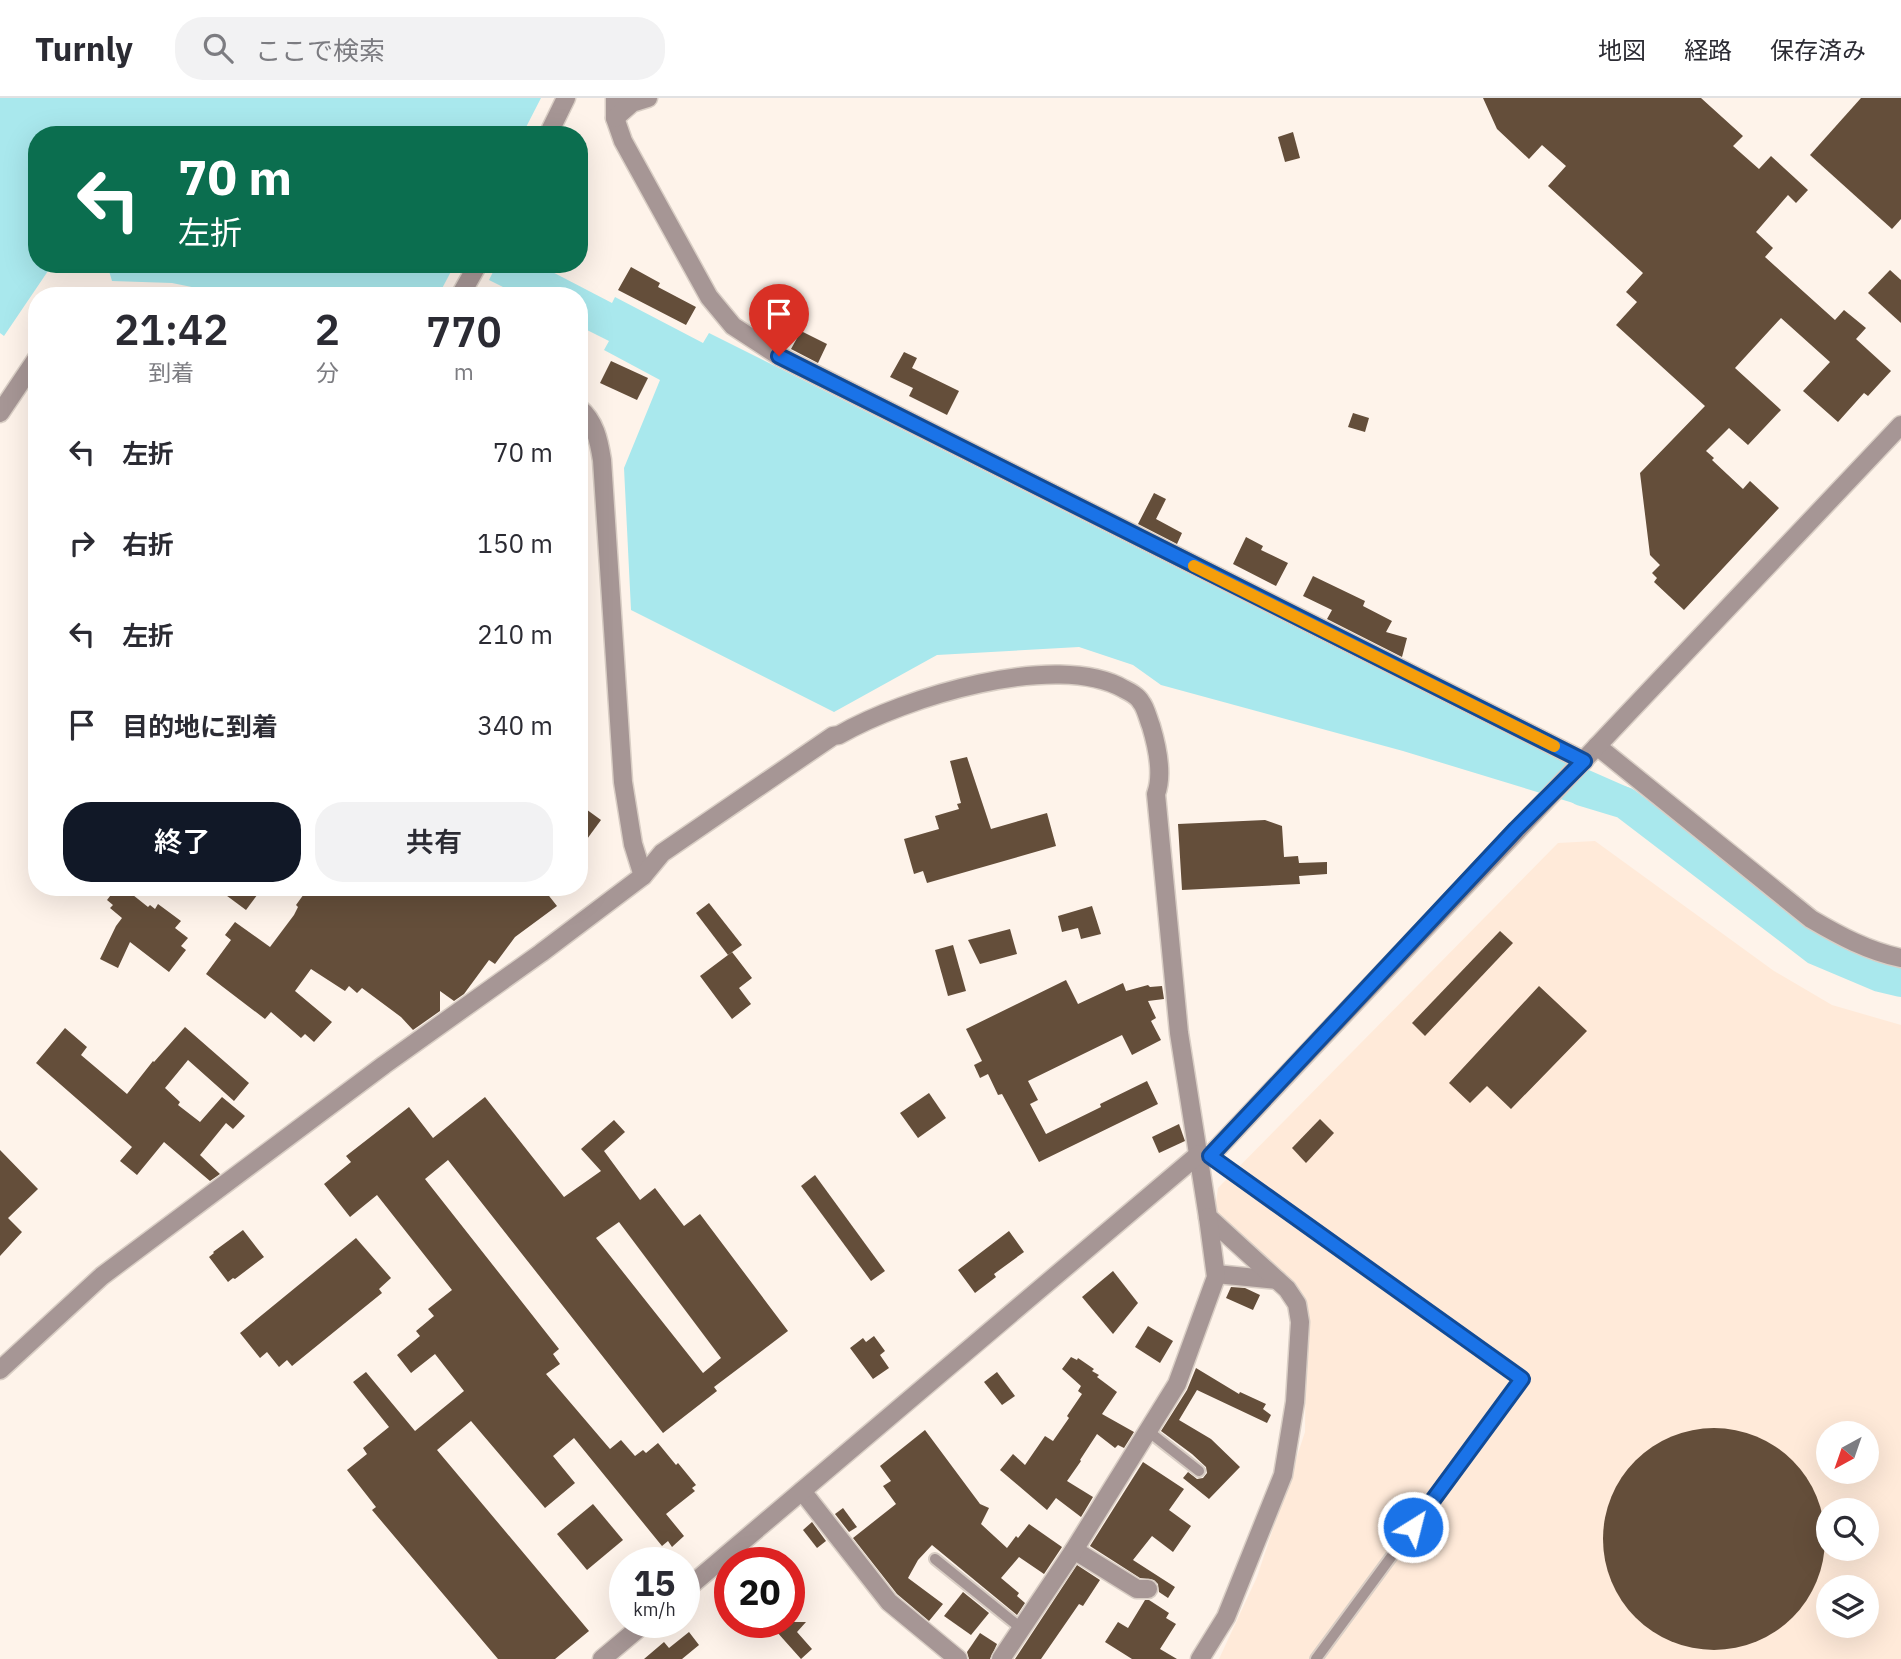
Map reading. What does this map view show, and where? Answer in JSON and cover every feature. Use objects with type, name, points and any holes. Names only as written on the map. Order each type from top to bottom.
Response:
[{"type":"street","points":[[552,126],[566,98]]},
{"type":"street","points":[[615,98],[615,118],[623,141],[703,288],[722,315],[748,337],[792,363],[1581,762]]},
{"type":"street","points":[[615,118],[632,103],[648,98]]},
{"type":"street","points":[[0,413],[28,371]]},
{"type":"street","points":[[588,417],[602,460],[623,782],[632,844],[643,876]]},
{"type":"street","points":[[700,1577],[1205,1155],[1901,425]]},
{"type":"street","points":[[0,1370],[102,1276],[643,876],[662,853],[833,736],[884,712],[964,687],[1002,679],[1053,675],[1094,676],[1115,684],[1141,701],[1153,733],[1157,761],[1157,807],[1179,1034],[1205,1155],[1208,1217],[1216,1274],[1177,1384],[1074,1550],[1001,1659]]},
{"type":"street","points":[[1597,746],[1811,919],[1843,938],[1901,958]]},
{"type":"street","points":[[1200,1659],[1226,1617],[1283,1475],[1295,1402],[1300,1322],[1293,1296],[1208,1217]]},
{"type":"street","points":[[1216,1274],[1277,1280]]},
{"type":"street","points":[[802,1491],[889,1602],[958,1659]]},
{"type":"street","points":[[1074,1550],[1137,1589],[1148,1589]]},
{"type":"street","points":[[603,1659],[627,1638]]},
{"type":"lane","points":[[1205,1155],[1522,1379],[1316,1659]]},
{"type":"lane","points":[[1148,1431],[1199,1471]]},
{"type":"lane","points":[[935,1559],[1022,1629]]},
{"type":"shaded area","points":[[1595,841],[1774,971],[1832,1005],[1901,1025],[1901,1659],[1219,1659],[1257,1577],[1305,1432],[1306,1316],[1292,1282],[1215,1210],[1218,1188],[1558,843]]},
{"type":"water","points":[[0,98],[541,98],[527,126],[28,126],[28,273],[47,273],[37,287],[28,287],[28,301],[4,336],[0,333]]},
{"type":"water","points":[[110,273],[450,273],[443,287],[192,287],[172,283],[112,281]]},
{"type":"water","points":[[492,273],[554,273],[581,287],[503,287],[489,280]]},
{"type":"water","points":[[588,291],[612,303],[615,297],[703,343],[709,333],[1516,738],[1632,789],[1616,816],[1403,751],[1161,685],[1133,665],[1079,647],[937,655],[834,712],[631,610],[624,468],[660,380],[604,350],[609,341],[588,330]]},
{"type":"building","points":[[1483,98],[1701,98],[1743,136],[1733,146],[1759,169],[1771,156],[1808,190],[1796,203],[1788,195],[1756,232],[1773,248],[1765,257],[1835,320],[1844,310],[1866,328],[1856,339],[1891,371],[1868,396],[1864,393],[1838,422],[1803,391],[1830,362],[1781,318],[1735,368],[1781,410],[1748,445],[1729,428],[1706,451],[1743,489],[1750,481],[1779,508],[1684,610],[1654,582],[1657,578],[1652,573],[1660,565],[1650,555],[1640,473],[1705,406],[1616,325],[1637,302],[1626,292],[1643,273],[1548,186],[1566,166],[1542,145],[1529,159],[1497,129]]},
{"type":"building","points":[[1861,98],[1901,98],[1901,219],[1892,229],[1810,155]]},
{"type":"building","points":[[1293,132],[1300,158],[1285,162],[1278,137]]},
{"type":"building","points":[[631,267],[660,283],[658,287],[696,307],[686,325],[618,290]]},
{"type":"building","points":[[1890,270],[1901,280],[1901,323],[1868,293]]},
{"type":"building","points":[[801,331],[827,344],[818,363],[791,349]]},
{"type":"building","points":[[904,352],[917,358],[912,368],[959,391],[947,415],[909,396],[913,388],[890,377]]},
{"type":"building","points":[[611,361],[648,378],[637,400],[600,383]]},
{"type":"building","points":[[1353,413],[1369,418],[1365,432],[1348,427]]},
{"type":"building","points":[[1154,493],[1166,499],[1156,519],[1182,533],[1177,544],[1138,524]]},
{"type":"building","points":[[1246,537],[1263,546],[1261,550],[1288,563],[1276,586],[1233,564]]},
{"type":"building","points":[[1313,576],[1365,601],[1363,606],[1392,621],[1386,632],[1407,638],[1402,657],[1327,619],[1332,610],[1303,596]]},
{"type":"building","points":[[967,757],[991,829],[1047,813],[1056,846],[927,883],[923,871],[914,874],[904,839],[939,829],[935,816],[959,809],[957,804],[961,803],[950,761]]},
{"type":"building","points":[[588,811],[601,820],[588,838]]},
{"type":"building","points":[[1265,820],[1282,826],[1284,857],[1298,856],[1299,863],[1327,862],[1327,874],[1299,876],[1300,884],[1182,890],[1178,824]]},
{"type":"building","points":[[110,896],[134,896],[148,907],[150,905],[155,909],[158,904],[181,921],[175,928],[188,938],[181,946],[186,950],[169,972],[130,942],[118,968],[100,959],[122,918],[110,908],[113,905],[107,900]]},
{"type":"building","points":[[227,896],[256,896],[246,910]]},
{"type":"building","points":[[302,896],[549,896],[557,906],[515,937],[495,964],[489,960],[464,994],[454,1001],[440,991],[440,1011],[413,1030],[401,1017],[362,988],[357,993],[349,986],[345,991],[311,969],[295,991],[332,1022],[314,1042],[305,1034],[301,1038],[271,1012],[265,1019],[206,974],[231,940],[225,935],[235,922],[270,947],[294,915],[298,907],[296,905]]},
{"type":"building","points":[[709,903],[742,945],[728,955],[696,913]]},
{"type":"building","points":[[1092,906],[1101,934],[1081,939],[1078,928],[1062,932],[1058,916]]},
{"type":"building","points":[[1010,929],[1017,954],[980,964],[968,940]]},
{"type":"building","points":[[1500,931],[1513,943],[1425,1036],[1412,1023]]},
{"type":"building","points":[[953,945],[966,991],[948,996],[935,950]]},
{"type":"building","points":[[732,952],[752,978],[739,988],[751,1004],[732,1019],[700,976]]},
{"type":"building","points":[[1066,980],[1078,1004],[1123,983],[1126,991],[1148,985],[1162,986],[1164,999],[1148,1001],[1156,1018],[1151,1021],[1161,1040],[1132,1055],[1122,1035],[1028,1081],[1038,1100],[1030,1104],[1046,1134],[1147,1081],[1158,1104],[1039,1162],[988,1074],[980,1078],[974,1065],[982,1061],[966,1029]]},
{"type":"building","points":[[1539,986],[1587,1031],[1511,1109],[1487,1086],[1470,1103],[1449,1083]]},
{"type":"building","points":[[185,1027],[249,1083],[234,1101],[188,1060],[165,1088],[180,1102],[178,1105],[200,1122],[222,1097],[245,1116],[233,1129],[226,1123],[200,1155],[220,1174],[210,1181],[164,1142],[137,1175],[120,1161],[132,1147],[36,1063],[65,1028],[87,1047],[81,1055],[127,1094]]},
{"type":"building","points":[[929,1093],[946,1118],[918,1138],[900,1113]]},
{"type":"building","points":[[485,1097],[564,1197],[601,1171],[581,1149],[614,1120],[625,1132],[604,1151],[640,1200],[655,1188],[684,1226],[700,1214],[788,1331],[714,1387],[717,1391],[663,1433],[448,1160],[425,1179],[559,1349],[553,1354],[560,1364],[546,1374],[610,1449],[621,1440],[635,1456],[643,1450],[646,1453],[658,1443],[696,1485],[692,1488],[695,1491],[666,1514],[684,1536],[672,1547],[668,1541],[662,1546],[574,1438],[553,1456],[575,1483],[545,1508],[471,1421],[437,1450],[589,1631],[555,1659],[498,1659],[372,1510],[376,1507],[347,1470],[367,1454],[363,1448],[389,1427],[353,1382],[366,1372],[415,1431],[464,1391],[435,1354],[411,1373],[397,1355],[420,1336],[416,1331],[434,1316],[428,1309],[452,1290],[377,1195],[350,1217],[324,1184],[351,1162],[346,1156],[409,1107],[433,1138]],"holes":[[[619,1222],[721,1358],[703,1373],[596,1238]]]},
{"type":"building","points":[[1320,1119],[1334,1133],[1306,1163],[1292,1148]]},
{"type":"building","points":[[1179,1124],[1185,1141],[1159,1153],[1152,1137]]},
{"type":"building","points":[[0,1150],[38,1189],[8,1218],[22,1232],[0,1256]]},
{"type":"building","points":[[815,1175],[885,1271],[871,1281],[801,1186]]},
{"type":"building","points":[[243,1230],[264,1257],[228,1282],[209,1257]]},
{"type":"building","points":[[1009,1231],[1024,1252],[994,1274],[996,1277],[975,1293],[958,1270]]},
{"type":"building","points":[[356,1238],[391,1278],[379,1289],[382,1293],[292,1366],[287,1360],[279,1367],[267,1352],[260,1358],[240,1333]]},
{"type":"building","points":[[1113,1271],[1138,1303],[1113,1334],[1082,1297]]},
{"type":"building","points":[[1231,1287],[1245,1288],[1260,1295],[1253,1310],[1226,1298]]},
{"type":"building","points":[[1148,1326],[1173,1341],[1160,1363],[1135,1347]]},
{"type":"building","points":[[874,1336],[885,1351],[880,1355],[889,1368],[873,1379],[850,1348],[863,1338],[866,1342]]},
{"type":"building","points":[[1071,1357],[1077,1360],[1078,1358],[1094,1369],[1092,1371],[1099,1375],[1097,1377],[1117,1392],[1102,1414],[1134,1432],[1124,1448],[1118,1445],[1115,1448],[1097,1434],[1080,1460],[1067,1481],[1093,1497],[1081,1517],[1056,1498],[1047,1510],[1000,1470],[1013,1454],[1025,1465],[1045,1436],[1053,1441],[1069,1418],[1067,1416],[1082,1394],[1078,1391],[1081,1386],[1062,1369]]},
{"type":"building","points":[[1196,1368],[1239,1394],[1240,1392],[1266,1404],[1263,1409],[1271,1415],[1267,1423],[1197,1390],[1179,1420],[1211,1439],[1240,1467],[1209,1499],[1183,1478],[1188,1472],[1197,1479],[1203,1478],[1207,1473],[1206,1467],[1161,1431],[1187,1390]]},
{"type":"building","points":[[997,1372],[1015,1396],[1002,1405],[984,1382]]},
{"type":"building","points":[[1703,1428],[1725,1428],[1757,1436],[1776,1446],[1793,1460],[1807,1477],[1817,1496],[1816,1561],[1823,1561],[1820,1575],[1816,1575],[1816,1584],[1793,1618],[1776,1632],[1757,1642],[1725,1650],[1703,1650],[1671,1642],[1652,1632],[1635,1618],[1621,1601],[1611,1582],[1603,1550],[1603,1528],[1611,1496],[1621,1477],[1635,1460],[1652,1446],[1671,1436]]},
{"type":"building","points":[[925,1430],[980,1504],[989,1508],[981,1524],[1007,1548],[1029,1524],[1062,1547],[1044,1574],[1019,1557],[1001,1578],[1019,1593],[1017,1596],[1025,1603],[1017,1615],[932,1545],[918,1560],[908,1578],[943,1604],[929,1621],[897,1594],[853,1538],[896,1504],[883,1486],[891,1481],[880,1466]]},
{"type":"building","points":[[1143,1462],[1184,1489],[1169,1510],[1191,1526],[1173,1552],[1152,1536],[1133,1560],[1175,1587],[1168,1598],[1159,1592],[1158,1584],[1154,1580],[1140,1578],[1090,1546]]},
{"type":"building","points":[[593,1504],[623,1540],[615,1547],[609,1547],[609,1552],[587,1570],[557,1534]]},
{"type":"building","points":[[843,1508],[857,1527],[849,1532],[835,1514]]},
{"type":"building","points":[[812,1522],[826,1541],[817,1548],[803,1530]]},
{"type":"building","points":[[1077,1565],[1100,1580],[1083,1606],[1079,1604],[1041,1659],[1015,1659]]},
{"type":"building","points":[[963,1592],[989,1613],[971,1635],[944,1616]]},
{"type":"building","points":[[1145,1600],[1169,1613],[1166,1618],[1176,1624],[1160,1649],[1177,1659],[1132,1659],[1105,1642],[1118,1622],[1128,1628]]},
{"type":"building","points":[[980,1633],[997,1644],[990,1659],[969,1659],[967,1652]]},
{"type":"building","points":[[682,1638],[694,1638],[699,1645],[682,1659],[644,1659],[664,1642],[669,1648]]},
{"type":"building","points":[[782,1638],[802,1638],[812,1649],[801,1659]]},
{"type":"waterway","points":[[1582,790],[1625,803],[1816,949],[1880,976],[1901,981]]},
{"type":"slow traffic","points":[[1194,566],[1554,746]]},
{"type":"route","points":[[779,356],[1584,761],[1516,829],[1210,1156],[1522,1379],[1413,1527]]}]
